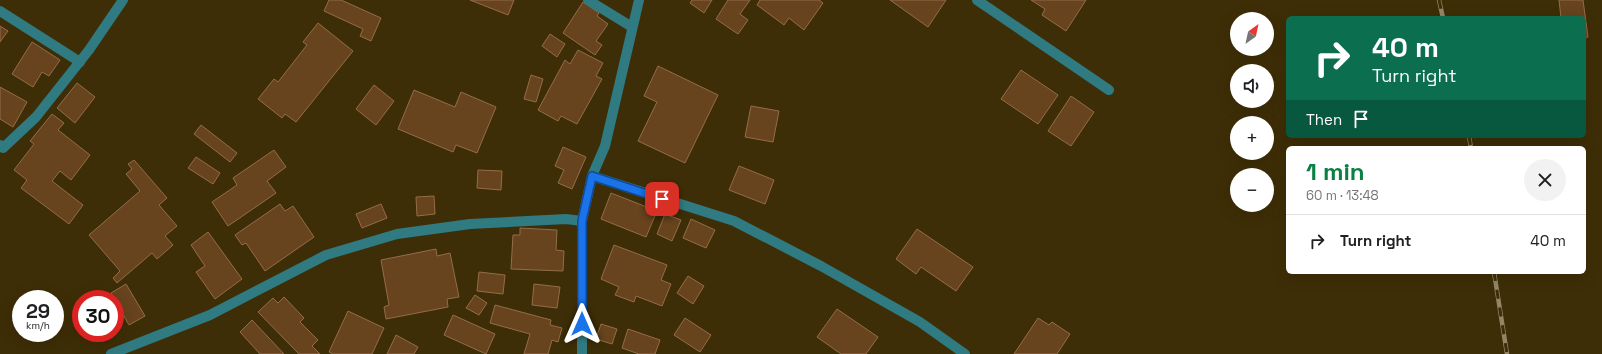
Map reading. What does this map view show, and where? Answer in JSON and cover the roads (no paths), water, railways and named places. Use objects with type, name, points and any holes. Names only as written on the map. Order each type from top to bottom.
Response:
[{"type":"street","points":[[0,145],[3,148],[36,117],[80,62],[123,0]]},
{"type":"street","points":[[588,0],[632,27]]},
{"type":"street","points":[[582,354],[582,221],[592,176],[605,146],[639,0]]},
{"type":"street","points":[[977,0],[1109,90]]},
{"type":"street","points":[[0,11],[80,62]]},
{"type":"street","points":[[592,176],[734,221],[821,266],[920,322],[965,354]]},
{"type":"street","points":[[112,354],[210,316],[326,255],[390,236],[470,224],[566,219],[582,221]]},
{"type":"railway","points":[[1439,0],[1443,16]]},
{"type":"railway","points":[[1469,138],[1471,146]]},
{"type":"railway","points":[[1494,274],[1507,354]]}]
